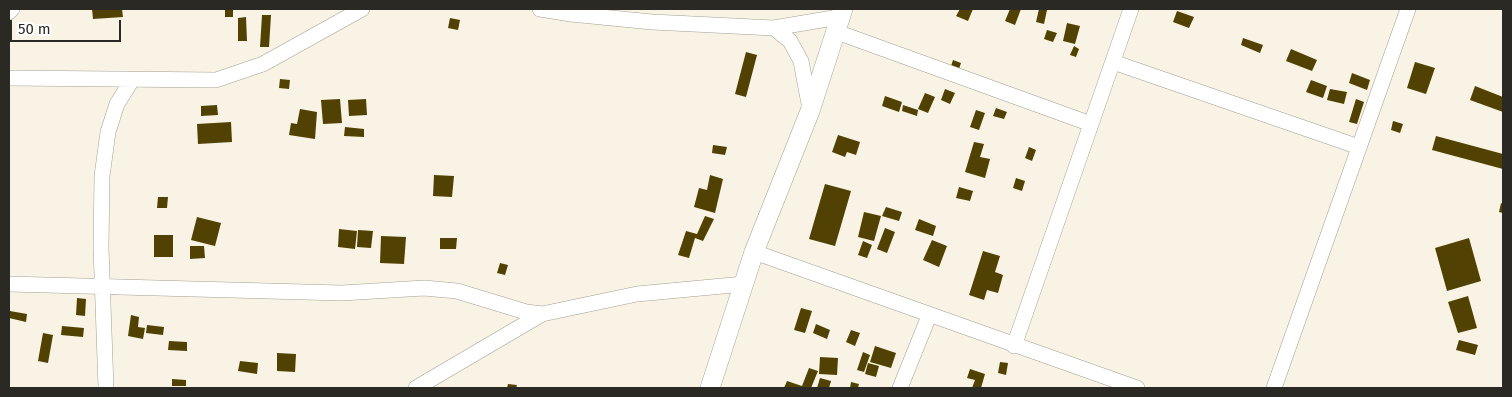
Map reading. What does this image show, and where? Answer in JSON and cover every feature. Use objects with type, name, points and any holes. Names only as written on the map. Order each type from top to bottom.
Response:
[{"type":"street","points":[[9,12],[12,9]]},
{"type":"street","points":[[9,78],[216,80],[263,64],[362,9]]},
{"type":"street","points":[[540,9],[652,22],[774,28],[839,19],[1091,124]]},
{"type":"street","points":[[1014,346],[1131,9]]},
{"type":"street","points":[[1274,388],[1408,9]]},
{"type":"street","points":[[710,388],[754,252],[810,111],[839,19]]},
{"type":"street","points":[[774,28],[790,41],[801,61],[810,111]]},
{"type":"street","points":[[1113,62],[1359,147]]},
{"type":"street","points":[[106,388],[102,286],[102,176],[106,141],[117,104],[132,80]]},
{"type":"street","points":[[754,252],[929,316],[1137,388]]},
{"type":"street","points":[[9,284],[342,293],[432,289],[457,290],[526,312],[542,314]]},
{"type":"street","points":[[416,388],[542,314],[637,294],[744,284]]},
{"type":"street","points":[[900,388],[929,316]]},
{"type":"building","points":[[92,9],[122,9],[123,17],[93,19]]},
{"type":"building","points":[[225,9],[233,9],[233,17],[225,17]]},
{"type":"building","points":[[960,9],[973,9],[968,21],[956,16]]},
{"type":"building","points":[[1010,9],[1021,9],[1015,25],[1005,21]]},
{"type":"building","points":[[1039,9],[1047,10],[1044,24],[1036,22]]},
{"type":"building","points":[[1177,11],[1194,17],[1189,28],[1173,22]]},
{"type":"building","points":[[262,15],[271,15],[269,47],[260,47]]},
{"type":"building","points":[[246,17],[247,41],[238,41],[238,18]]},
{"type":"building","points":[[450,18],[460,20],[458,30],[448,28]]},
{"type":"building","points":[[1067,23],[1080,26],[1075,44],[1063,41]]},
{"type":"building","points":[[1047,30],[1057,33],[1053,42],[1044,39]]},
{"type":"building","points":[[1243,38],[1263,45],[1260,53],[1241,45]]},
{"type":"building","points":[[1074,46],[1079,49],[1076,57],[1070,55]]},
{"type":"building","points":[[1291,49],[1317,60],[1312,71],[1286,61]]},
{"type":"building","points":[[746,52],[757,55],[746,97],[735,94]]},
{"type":"building","points":[[953,60],[961,63],[958,72],[950,69]]},
{"type":"building","points":[[1415,62],[1435,68],[1426,94],[1407,88]]},
{"type":"building","points":[[1352,73],[1370,80],[1367,90],[1349,83]]},
{"type":"building","points":[[280,79],[290,80],[289,89],[279,88]]},
{"type":"building","points":[[1311,80],[1327,86],[1323,98],[1306,92]]},
{"type":"building","points":[[1475,86],[1503,97],[1503,112],[1470,100]]},
{"type":"building","points":[[945,89],[955,93],[950,104],[941,100]]},
{"type":"building","points":[[1330,89],[1347,92],[1344,104],[1327,100]]},
{"type":"building","points":[[925,93],[935,97],[928,113],[918,109]]},
{"type":"building","points":[[885,96],[902,102],[899,112],[882,106]]},
{"type":"building","points":[[340,99],[342,123],[323,124],[321,100]]},
{"type":"building","points":[[366,99],[367,115],[349,116],[348,100]]},
{"type":"building","points":[[1356,99],[1364,102],[1357,124],[1349,122]]},
{"type":"building","points":[[217,105],[218,115],[201,116],[201,106]]},
{"type":"building","points":[[903,105],[918,110],[917,116],[902,111]]},
{"type":"building","points":[[996,108],[1007,112],[1004,119],[993,116]]},
{"type":"building","points":[[300,109],[317,112],[315,139],[289,135],[291,123],[297,124]]},
{"type":"building","points":[[976,110],[985,113],[979,130],[970,127]]},
{"type":"building","points":[[1393,121],[1403,124],[1400,133],[1391,130]]},
{"type":"building","points":[[231,122],[232,142],[198,144],[197,124]]},
{"type":"building","points":[[345,127],[364,129],[364,137],[344,136]]},
{"type":"building","points":[[838,135],[860,142],[856,155],[847,152],[845,157],[832,152]]},
{"type":"building","points":[[1436,136],[1503,154],[1503,169],[1432,150]]},
{"type":"building","points":[[974,142],[984,144],[980,157],[990,159],[985,178],[965,172]]},
{"type":"building","points":[[713,145],[727,147],[725,155],[712,153]]},
{"type":"building","points":[[1029,147],[1036,150],[1032,161],[1025,158]]},
{"type":"building","points":[[434,175],[454,176],[452,197],[433,196]]},
{"type":"building","points":[[710,175],[723,179],[715,213],[694,207],[699,188],[707,190]]},
{"type":"building","points":[[1016,178],[1025,181],[1022,191],[1013,188]]},
{"type":"building","points":[[825,184],[851,191],[835,246],[809,239]]},
{"type":"building","points":[[959,187],[973,191],[970,201],[956,198]]},
{"type":"building","points":[[158,197],[168,197],[167,208],[157,208]]},
{"type":"building","points":[[1501,203],[1503,204],[1503,213],[1499,212]]},
{"type":"building","points":[[886,207],[902,212],[899,221],[882,216]]},
{"type":"building","points":[[864,212],[881,216],[874,241],[858,237]]},
{"type":"building","points":[[705,216],[714,219],[703,241],[695,238],[689,258],[678,255],[686,231],[697,234]]},
{"type":"building","points":[[197,217],[221,223],[215,246],[191,240]]},
{"type":"building","points":[[919,219],[936,226],[933,236],[915,230]]},
{"type":"building","points":[[885,228],[895,232],[887,253],[877,249]]},
{"type":"building","points":[[339,229],[357,231],[355,249],[338,247]]},
{"type":"building","points":[[358,230],[373,231],[371,248],[357,247]]},
{"type":"building","points":[[154,235],[173,235],[173,257],[154,257]]},
{"type":"building","points":[[381,236],[406,237],[404,264],[380,263]]},
{"type":"building","points":[[440,238],[457,238],[456,249],[440,249]]},
{"type":"building","points":[[1469,238],[1481,281],[1447,291],[1435,248]]},
{"type":"building","points":[[932,240],[947,246],[939,267],[923,260]]},
{"type":"building","points":[[863,241],[872,245],[867,258],[858,255]]},
{"type":"building","points":[[190,246],[204,246],[205,258],[190,259]]},
{"type":"building","points":[[983,251],[1000,256],[995,272],[1003,275],[998,293],[987,290],[984,300],[969,295]]},
{"type":"building","points":[[500,263],[508,265],[505,275],[497,273]]},
{"type":"building","points":[[1468,296],[1477,328],[1458,333],[1448,302]]},
{"type":"building","points":[[77,298],[86,299],[85,316],[76,315]]},
{"type":"building","points":[[801,308],[812,311],[805,333],[794,330]]},
{"type":"building","points":[[10,311],[27,314],[26,322],[9,318]]},
{"type":"building","points":[[131,315],[139,317],[138,327],[145,328],[143,339],[128,336]]},
{"type":"building","points":[[816,324],[830,330],[827,339],[813,333]]},
{"type":"building","points":[[147,325],[164,327],[163,335],[146,333]]},
{"type":"building","points":[[62,326],[84,328],[83,337],[61,335]]},
{"type":"building","points":[[851,330],[860,333],[855,346],[846,342]]},
{"type":"building","points":[[43,333],[53,335],[48,363],[38,361]]},
{"type":"building","points":[[1459,340],[1478,345],[1475,355],[1456,350]]},
{"type":"building","points":[[169,341],[187,342],[187,351],[168,350]]},
{"type":"building","points":[[875,346],[896,353],[891,368],[870,362]]},
{"type":"building","points":[[863,352],[870,355],[864,372],[857,370]]},
{"type":"building","points":[[277,353],[296,354],[295,372],[277,371]]},
{"type":"building","points":[[820,357],[838,358],[837,375],[819,374]]},
{"type":"building","points":[[240,361],[258,363],[257,374],[238,371]]},
{"type":"building","points":[[1000,362],[1008,363],[1006,375],[998,373]]},
{"type":"building","points":[[868,363],[879,366],[876,377],[865,374]]},
{"type":"building","points":[[809,368],[818,371],[811,388],[784,388],[787,381],[802,386]]},
{"type":"building","points":[[970,369],[985,374],[981,388],[972,388],[975,380],[967,378]]},
{"type":"building","points":[[820,378],[831,381],[829,388],[817,388]]},
{"type":"building","points":[[172,379],[186,380],[186,386],[172,386]]},
{"type":"building","points":[[851,382],[859,384],[858,388],[850,388]]},
{"type":"building","points":[[508,384],[517,385],[516,388],[507,388]]}]
